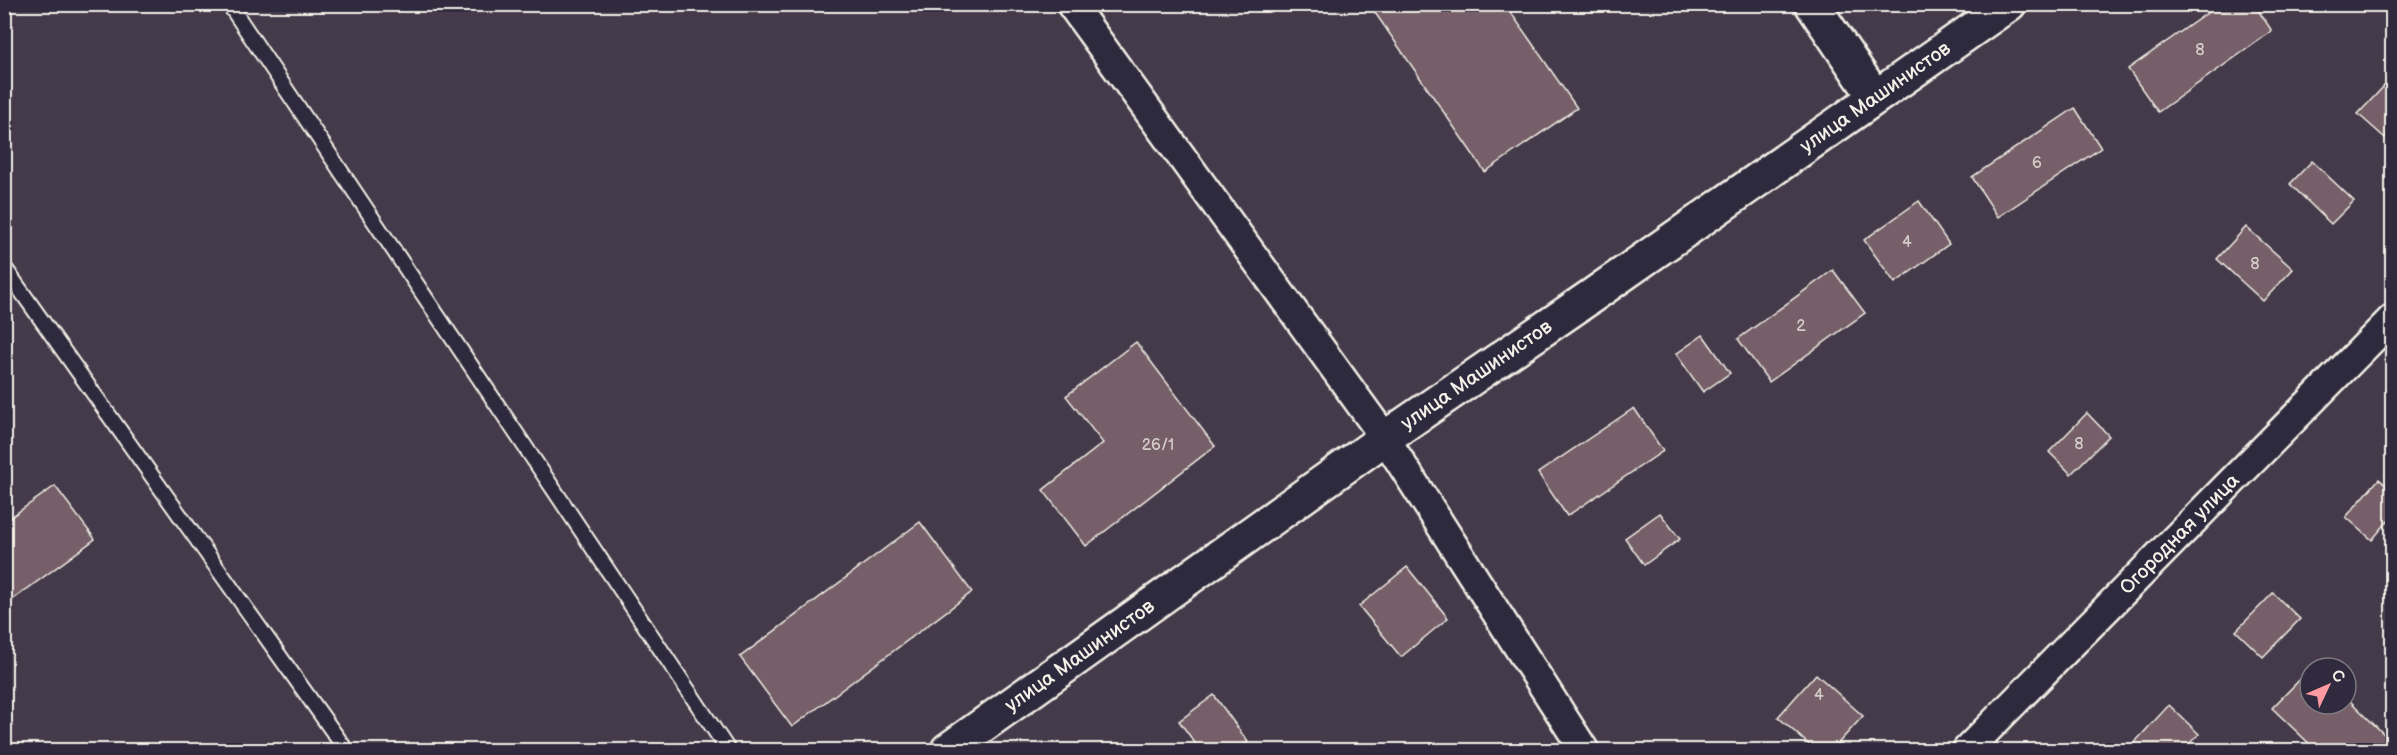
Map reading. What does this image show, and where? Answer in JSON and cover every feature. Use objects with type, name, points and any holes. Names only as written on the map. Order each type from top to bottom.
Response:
[{"type":"street","points":[[1071,4],[1385,438],[1584,750]]},
{"type":"street","points":[[1812,4],[1875,97]]},
{"type":"street","name":"улица Машинистов","points":[[948,750],[1385,438],[1603,289],[2009,4]]},
{"type":"street","name":"Огородная улица","points":[[1967,750],[2392,319]]},
{"type":"lane","points":[[229,4],[728,750]]},
{"type":"lane","points":[[4,267],[345,750]]},
{"type":"building","points":[[1369,4],[1505,4],[1577,108],[1485,172]]},
{"type":"building","points":[[2220,4],[2254,4],[2272,31],[2158,112],[2128,69]]},
{"type":"building","points":[[2385,85],[2392,92],[2392,129],[2385,138],[2358,114]]},
{"type":"building","points":[[2075,108],[2101,148],[1998,217],[1972,177]]},
{"type":"building","points":[[2312,161],[2354,201],[2331,224],[2290,184]]},
{"type":"building","points":[[1919,201],[1949,244],[1895,283],[1864,240]]},
{"type":"building","points":[[2246,227],[2293,269],[2263,301],[2217,259]]},
{"type":"building","points":[[1833,270],[1865,313],[1769,382],[1738,339]]},
{"type":"building","points":[[1703,335],[1730,373],[1703,392],[1676,354]]},
{"type":"building","points":[[1136,342],[1215,446],[1086,546],[1043,490],[1103,443],[1066,396]]},
{"type":"building","points":[[1634,408],[1663,451],[1567,516],[1538,473]]},
{"type":"building","points":[[2087,413],[2109,436],[2071,474],[2049,452]]},
{"type":"building","points":[[2379,479],[2392,490],[2392,516],[2372,540],[2346,517]]},
{"type":"building","points":[[55,486],[95,539],[4,606],[4,522]]},
{"type":"building","points":[[1660,513],[1680,539],[1644,565],[1625,538]]},
{"type":"building","points":[[920,522],[972,592],[792,727],[740,657]]},
{"type":"building","points":[[1407,567],[1448,618],[1401,657],[1359,606]]},
{"type":"building","points":[[2273,593],[2300,619],[2263,657],[2236,631]]},
{"type":"building","points":[[1816,674],[1863,716],[1832,750],[1815,750],[1778,717]]},
{"type":"building","points":[[2298,681],[2298,716],[2358,716],[2358,709],[2392,742],[2392,750],[2316,750],[2272,708]]},
{"type":"building","points":[[1214,695],[1248,742],[1236,750],[1200,750],[1179,721]]},
{"type":"building","points":[[2169,705],[2199,734],[2183,750],[2141,750],[2134,743]]}]
